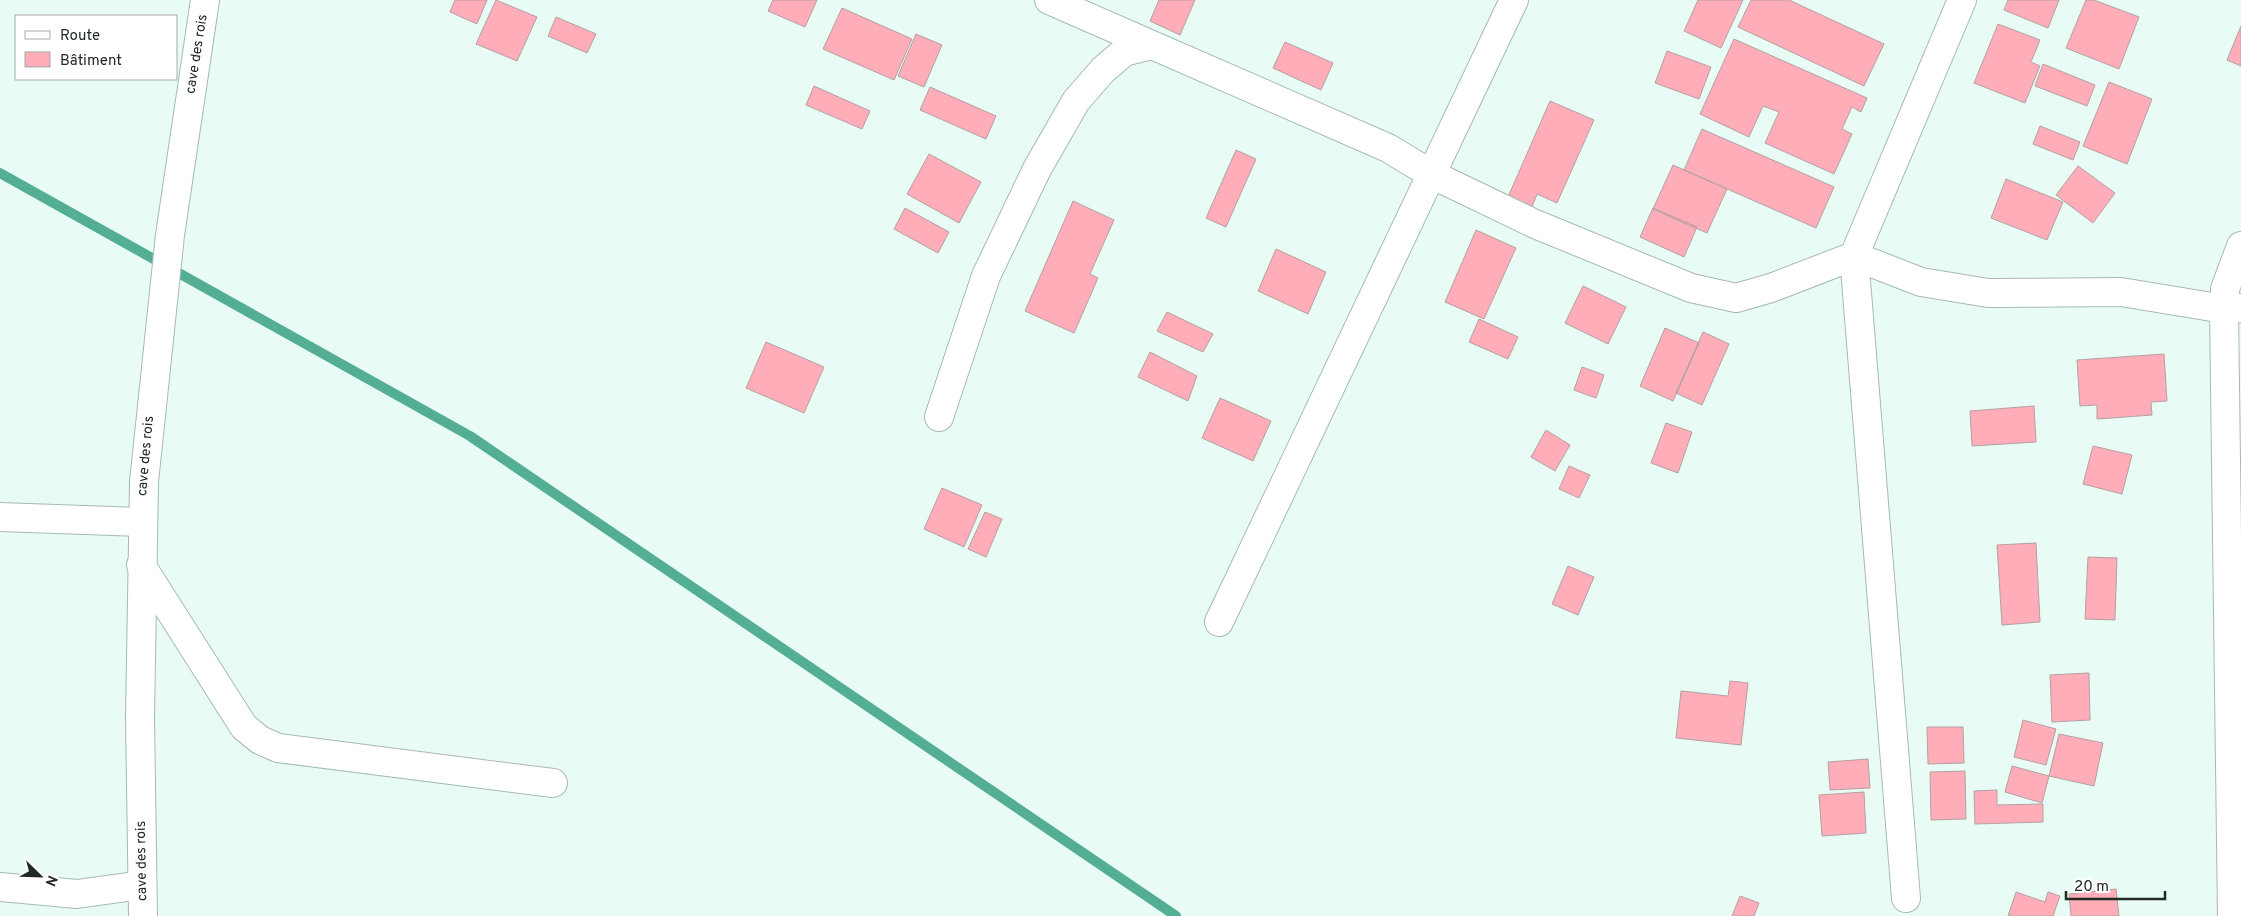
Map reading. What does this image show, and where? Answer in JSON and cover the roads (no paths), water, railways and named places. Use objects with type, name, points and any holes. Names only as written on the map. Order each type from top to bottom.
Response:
[{"type":"street","name":"cave des rois","points":[[143,916],[140,718],[141,522],[150,412],[170,235],[205,0]]},
{"type":"street","points":[[1049,0],[1388,148],[1431,174],[1535,224],[1690,288],[1736,298],[1771,288],[1854,256],[1920,282],[1988,293],[2121,292],[2232,309]]},
{"type":"street","points":[[1219,622],[1514,0]]},
{"type":"street","points":[[1906,898],[1854,256],[1962,0]]},
{"type":"street","points":[[939,418],[986,276],[1018,206],[1042,161],[1076,102],[1103,70],[1124,52],[1152,45]]},
{"type":"street","points":[[2232,916],[2232,309],[2225,288],[2241,246]]},
{"type":"street","points":[[0,517],[141,522]]},
{"type":"street","points":[[141,565],[244,726],[260,740],[278,748],[553,783]]},
{"type":"street","points":[[0,887],[77,894],[142,884]]},
{"type":"waterway","points":[[0,173],[470,436],[1176,916]]}]
